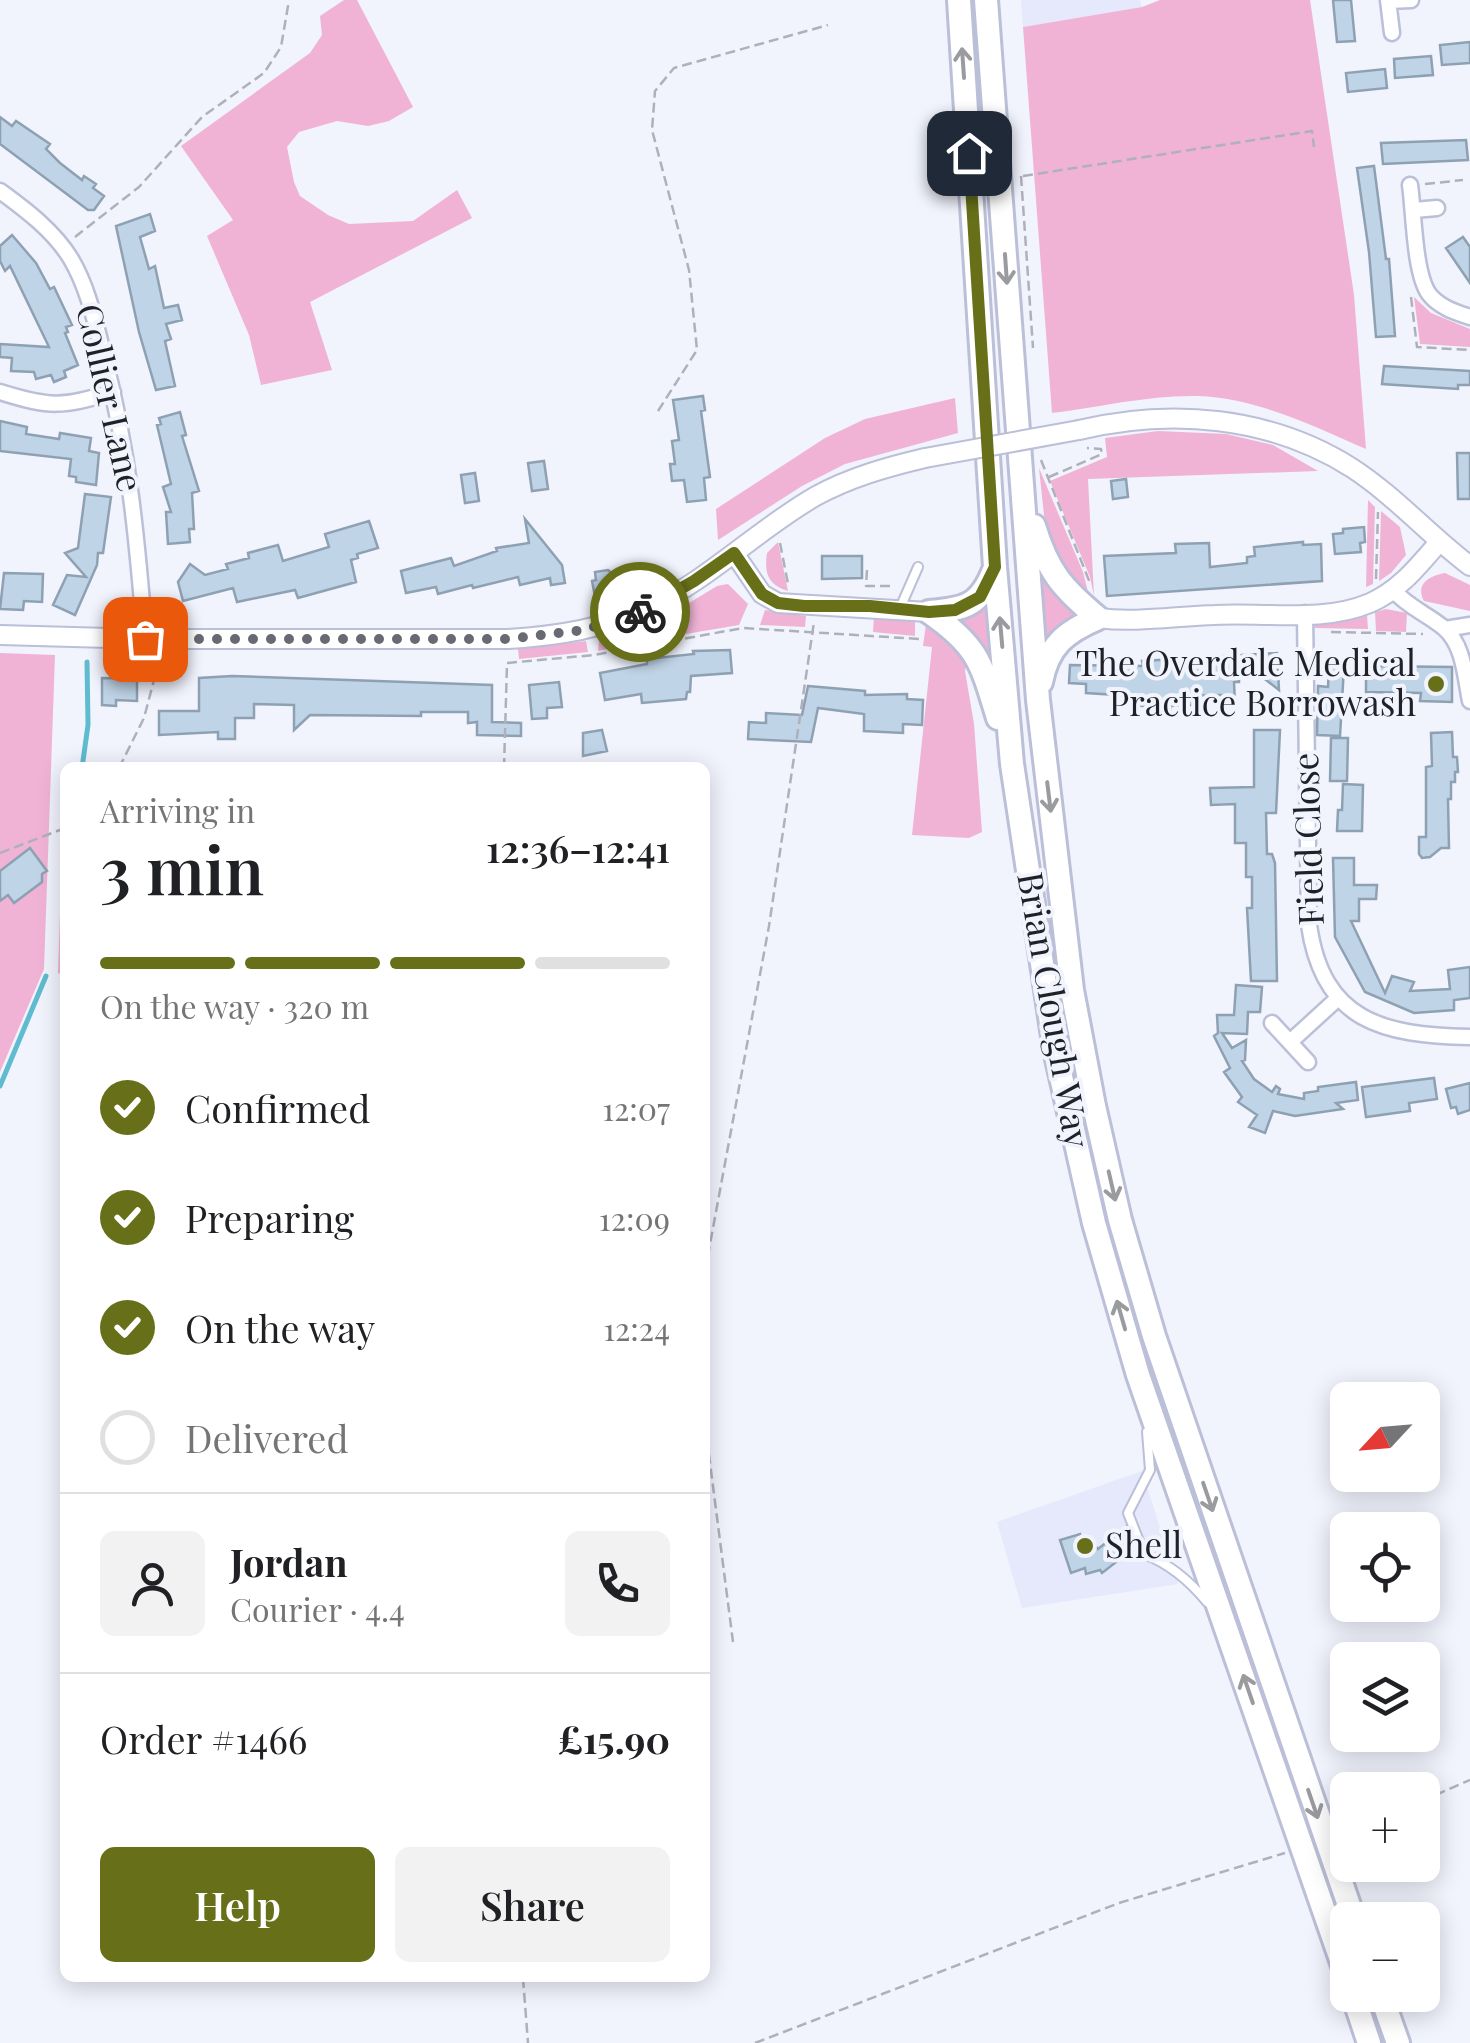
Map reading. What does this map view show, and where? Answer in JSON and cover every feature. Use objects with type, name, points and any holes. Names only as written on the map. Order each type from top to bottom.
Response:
[{"type":"highway","name":"Brian Clough Way","points":[[959,0],[995,567],[1012,764],[1041,970],[1072,1133],[1138,1375],[1330,1929]]},
{"type":"highway","name":"Brian Clough Way","points":[[986,0],[1010,174],[1022,485],[1038,700],[1072,990],[1094,1106],[1120,1220],[1159,1352],[1348,1902]]},
{"type":"highway","points":[[1022,485],[1052,575],[1098,618],[1062,636],[1052,648],[1038,700]]},
{"type":"highway","points":[[929,612],[955,610],[972,602],[986,590],[995,567]]},
{"type":"highway","points":[[929,612],[973,649],[1012,764]]},
{"type":"highway","points":[[1358,2012],[1369,2043]]},
{"type":"highway","points":[[1387,2012],[1398,2043]]},
{"type":"street","points":[[1392,32],[1388,1],[1411,0]]},
{"type":"street","points":[[1410,185],[1422,282],[1435,300],[1470,317]]},
{"type":"street","name":"Collier Lane","points":[[0,191],[26,210],[62,247],[91,306],[114,392],[155,639]]},
{"type":"street","points":[[1414,210],[1436,208]]},
{"type":"street","points":[[0,392],[53,406],[114,392]]},
{"type":"street","points":[[0,634],[155,639],[508,639],[566,634],[612,623],[669,597],[815,497],[856,478],[925,458],[1160,417],[1224,421],[1322,452],[1379,489],[1470,566]]},
{"type":"street","points":[[1098,618],[1305,622],[1376,600],[1394,590],[1440,541]]},
{"type":"street","points":[[734,553],[762,594],[778,603],[929,612]]},
{"type":"street","points":[[1394,590],[1406,604],[1447,631],[1460,654],[1470,701]]},
{"type":"street","name":"Field Close","points":[[1305,622],[1309,925],[1320,969],[1338,998],[1357,1015],[1384,1028],[1470,1037]]},
{"type":"street","points":[[1447,631],[1470,624]]},
{"type":"street","points":[[1290,1042],[1338,998]]},
{"type":"street","points":[[1272,1023],[1308,1062]]},
{"type":"lane","points":[[900,608],[918,567]]},
{"type":"lane","points":[[1138,1375],[1151,1458],[1141,1492],[1128,1513],[1144,1554],[1170,1566],[1192,1583],[1226,1624]]},
{"type":"path","points":[[62,247],[138,187],[202,118],[264,73],[281,47],[289,0]]},
{"type":"path","points":[[658,411],[697,350],[689,270],[652,130],[655,91],[674,68],[828,25]]},
{"type":"path","points":[[1033,347],[1010,174],[1312,131],[1314,147]]},
{"type":"path","points":[[1410,185],[1463,180]]},
{"type":"path","points":[[1421,271],[1410,284],[1417,347],[1470,350]]},
{"type":"path","points":[[1047,478],[1102,454],[1100,449]]},
{"type":"path","points":[[1042,461],[1090,583]]},
{"type":"path","points":[[1376,600],[1379,489]]},
{"type":"path","points":[[776,522],[792,605]]},
{"type":"path","points":[[866,570],[866,586],[910,586]]},
{"type":"path","points":[[710,1244],[769,926],[816,606]]},
{"type":"path","points":[[1305,622],[1416,636],[1447,631]]},
{"type":"path","points":[[507,664],[576,658],[743,628],[920,639]]},
{"type":"path","points":[[122,762],[144,718],[155,639]]},
{"type":"path","points":[[504,762],[508,639]]},
{"type":"path","points":[[0,853],[60,830]]},
{"type":"path","points":[[710,1463],[733,1642]]},
{"type":"path","points":[[1440,1794],[1470,1780]]},
{"type":"path","points":[[754,2043],[1119,1903],[1301,1848]]},
{"type":"path","points":[[523,1982],[528,2043]]},
{"type":"shaded area","points":[[344,0],[357,0],[413,107],[389,121],[368,126],[337,121],[299,132],[287,147],[300,196],[349,224],[413,221],[457,190],[472,218],[310,302],[332,370],[261,385],[249,335],[207,236],[233,220],[181,146],[310,53],[322,35],[320,16]]},
{"type":"shaded area","points":[[1021,0],[1140,0],[1142,7],[1023,27]]},
{"type":"shaded area","points":[[1160,0],[1310,0],[1354,295],[1366,449],[1284,415],[1220,398],[1161,397],[1052,413],[1023,27],[1142,7]]},
{"type":"shaded area","points":[[1414,297],[1431,313],[1470,329],[1470,347],[1420,344]]},
{"type":"shaded area","points":[[955,398],[958,433],[845,464],[802,486],[718,540],[716,509],[825,438],[865,419]]},
{"type":"shaded area","points":[[1158,431],[1226,434],[1273,445],[1318,471],[1088,479],[1094,596],[1090,577],[1050,481],[1107,457],[1105,438]]},
{"type":"shaded area","points":[[1039,468],[1083,572],[1089,596],[1070,586],[1046,534]]},
{"type":"shaded area","points":[[1368,500],[1375,507],[1373,584],[1366,587]]},
{"type":"shaded area","points":[[1381,511],[1400,527],[1406,555],[1379,581]]},
{"type":"shaded area","points":[[778,542],[788,591],[772,582],[767,572],[767,553]]},
{"type":"shaded area","points":[[1037,561],[1077,608],[1078,618],[1045,647]]},
{"type":"shaded area","points":[[1445,573],[1470,585],[1470,611],[1424,601],[1422,585]]},
{"type":"shaded area","points":[[728,584],[748,604],[739,625],[674,636],[671,614],[717,586]]},
{"type":"shaded area","points":[[984,602],[991,655],[985,657],[956,623],[956,618]]},
{"type":"shaded area","points":[[1386,609],[1407,613],[1406,632],[1376,631],[1375,612]]},
{"type":"shaded area","points":[[765,610],[806,616],[805,627],[760,625]]},
{"type":"shaded area","points":[[1367,615],[1368,629],[1315,628],[1315,623]]},
{"type":"shaded area","points":[[874,616],[915,620],[915,636],[873,632]]},
{"type":"shaded area","points":[[662,618],[666,637],[642,641],[640,628]]},
{"type":"shaded area","points":[[926,624],[969,654],[965,671],[974,724],[982,832],[969,838],[912,835],[932,647],[923,646]]},
{"type":"shaded area","points":[[633,630],[636,643],[598,651],[599,641]]},
{"type":"shaded area","points":[[586,641],[588,652],[519,659],[518,649]]},
{"type":"shaded area","points":[[0,653],[55,655],[44,969],[0,1072]]},
{"type":"shaded area","name":"Shell","points":[[1142,1471],[1178,1584],[1022,1608],[997,1522]]},
{"type":"building","points":[[1333,0],[1351,0],[1355,41],[1337,42]]},
{"type":"building","points":[[1470,42],[1470,63],[1442,65],[1440,45]]},
{"type":"building","points":[[1431,56],[1433,75],[1395,78],[1394,59]]},
{"type":"building","points":[[1385,69],[1387,88],[1348,92],[1346,73]]},
{"type":"building","points":[[0,117],[12,126],[16,121],[50,144],[46,149],[60,163],[82,180],[84,176],[96,184],[93,188],[104,196],[94,210],[88,210],[0,144]]},
{"type":"building","points":[[1466,140],[1468,160],[1383,164],[1381,143]]},
{"type":"building","points":[[1374,166],[1389,259],[1395,336],[1376,337],[1357,168]]},
{"type":"building","points":[[150,214],[155,231],[140,237],[149,269],[155,266],[164,308],[178,305],[182,320],[166,324],[171,339],[165,341],[175,386],[156,390],[116,226]]},
{"type":"building","points":[[12,235],[36,263],[50,289],[54,287],[72,325],[66,327],[65,333],[78,365],[64,371],[66,377],[54,382],[51,375],[36,379],[34,372],[11,371],[12,358],[0,357],[0,344],[49,347],[10,266],[5,271],[0,261],[0,246]]},
{"type":"building","points":[[1463,237],[1470,247],[1470,283],[1446,248]]},
{"type":"building","points":[[1384,366],[1470,371],[1470,385],[1458,385],[1458,389],[1382,384]]},
{"type":"building","points":[[703,396],[705,410],[701,411],[710,477],[704,478],[706,500],[687,502],[684,480],[672,481],[672,441],[679,440],[673,400]]},
{"type":"building","points":[[180,412],[186,435],[182,436],[199,491],[192,493],[194,529],[189,529],[190,542],[168,544],[166,512],[171,512],[163,487],[171,484],[157,425],[161,424],[159,418]]},
{"type":"building","points":[[0,421],[27,427],[26,434],[59,439],[60,433],[91,438],[89,451],[99,453],[96,485],[76,482],[76,477],[69,476],[71,459],[0,451]]},
{"type":"building","points":[[1457,453],[1470,453],[1470,499],[1458,499]]},
{"type":"building","points":[[544,461],[548,489],[532,491],[528,463]]},
{"type":"building","points":[[475,473],[479,501],[465,503],[461,475]]},
{"type":"building","points":[[1126,479],[1128,497],[1113,499],[1111,481]]},
{"type":"building","points":[[85,494],[111,497],[103,553],[98,553],[97,565],[75,615],[53,605],[67,575],[86,577],[65,553],[78,548]]},
{"type":"building","points":[[525,519],[562,565],[565,583],[551,585],[550,578],[520,585],[518,577],[438,594],[436,587],[406,593],[401,571],[451,558],[454,566],[497,551],[496,548],[529,543]]},
{"type":"building","points":[[369,521],[378,548],[357,554],[358,558],[351,560],[356,582],[298,598],[295,590],[237,602],[233,588],[183,601],[178,582],[190,564],[205,575],[228,569],[226,564],[249,558],[248,553],[278,545],[283,561],[329,547],[325,534]]},
{"type":"building","points":[[1364,527],[1361,552],[1335,554],[1333,534]]},
{"type":"building","points":[[1209,543],[1210,567],[1247,563],[1247,557],[1255,556],[1254,547],[1321,544],[1322,581],[1107,596],[1104,556],[1176,553],[1175,544]]},
{"type":"building","points":[[822,556],[862,556],[862,578],[822,579]]},
{"type":"building","points":[[608,570],[614,575],[619,603],[597,607],[592,581],[596,580],[595,572]]},
{"type":"building","points":[[4,573],[43,574],[42,602],[24,601],[23,610],[0,609]]},
{"type":"building","points":[[730,650],[732,673],[691,676],[686,699],[642,703],[641,694],[605,700],[600,673],[647,664],[647,659]]},
{"type":"building","points":[[1277,653],[1279,690],[1261,676],[1239,678],[1239,682],[1234,682],[1235,705],[1222,706],[1221,695],[1192,696],[1192,705],[1170,706],[1171,715],[1155,716],[1154,707],[1133,705],[1133,696],[1086,693],[1086,684],[1069,683],[1070,665],[1143,666],[1142,661]]},
{"type":"building","points":[[1329,666],[1344,667],[1340,736],[1317,735],[1318,686],[1328,687]]},
{"type":"building","points":[[1452,667],[1452,702],[1420,701],[1421,693],[1366,692],[1366,668]]},
{"type":"building","points":[[102,678],[137,679],[137,701],[116,700],[116,706],[102,705]]},
{"type":"building","points":[[199,678],[492,685],[492,722],[521,723],[521,736],[477,735],[477,722],[468,723],[468,712],[421,712],[421,716],[310,715],[294,730],[294,705],[254,704],[254,718],[235,718],[235,739],[218,739],[218,732],[159,735],[159,711],[199,711]]},
{"type":"building","points":[[559,682],[562,707],[547,708],[547,718],[532,719],[529,685]]},
{"type":"building","points":[[808,686],[865,691],[865,695],[907,694],[907,699],[923,700],[922,725],[903,724],[903,733],[864,731],[864,714],[818,708],[811,742],[748,739],[749,722],[766,723],[766,713],[802,715]]},
{"type":"building","points":[[602,730],[607,751],[583,756],[583,733]]},
{"type":"building","points":[[1254,730],[1280,730],[1276,813],[1266,813],[1267,854],[1272,854],[1275,863],[1277,981],[1251,981],[1247,908],[1252,908],[1252,877],[1246,877],[1246,843],[1235,843],[1235,804],[1211,805],[1210,788],[1254,787]]},
{"type":"building","points":[[1452,732],[1458,772],[1455,782],[1451,782],[1448,799],[1449,848],[1422,858],[1419,837],[1426,837],[1426,767],[1432,766],[1431,733]]},
{"type":"building","points":[[1331,738],[1348,738],[1347,781],[1330,781]]},
{"type":"building","points":[[1343,784],[1363,785],[1362,831],[1337,831]]},
{"type":"building","points":[[30,848],[47,871],[42,874],[42,882],[14,903],[8,895],[0,901],[0,871]]},
{"type":"building","points":[[1333,858],[1354,858],[1354,885],[1377,885],[1376,899],[1359,899],[1359,921],[1351,921],[1385,993],[1392,976],[1414,982],[1410,991],[1450,989],[1448,970],[1470,967],[1470,998],[1454,1000],[1454,1010],[1414,1013],[1365,992],[1335,937]]},
{"type":"building","points":[[1236,985],[1262,987],[1260,1012],[1248,1012],[1247,1034],[1222,1033],[1232,1048],[1246,1040],[1242,1061],[1254,1079],[1272,1092],[1276,1086],[1280,1089],[1278,1094],[1304,1099],[1304,1093],[1318,1091],[1318,1087],[1356,1082],[1358,1100],[1336,1103],[1343,1109],[1295,1116],[1273,1111],[1265,1133],[1249,1127],[1257,1115],[1238,1102],[1242,1097],[1224,1072],[1230,1068],[1214,1036],[1218,1033],[1217,1015],[1234,1015]]},
{"type":"building","points":[[1434,1078],[1437,1099],[1409,1103],[1410,1111],[1366,1117],[1362,1087]]},
{"type":"building","points":[[1470,1083],[1470,1110],[1458,1114],[1456,1107],[1451,1108],[1446,1089]]},
{"type":"building","points":[[1126,1527],[1134,1548],[1102,1573],[1100,1570],[1086,1574],[1085,1568],[1071,1573],[1060,1540],[1080,1534],[1081,1539],[1088,1536],[1098,1549]]},
{"type":"waterway","points":[[83,762],[88,725],[87,662]]},
{"type":"waterway","points":[[0,1086],[46,976]]},
{"type":"way so far","points":[[145,639],[508,639],[584,630],[640,612]]},
{"type":"place","name":"The Overdale Medical Practice Borrowash","points":[[1436,684]]},
{"type":"place","name":"Shell","points":[[1085,1546]]},
{"type":"route","points":[[640,612],[734,553],[762,594],[789,605],[870,606],[929,612],[965,607],[986,590],[995,567],[969,153]]}]
